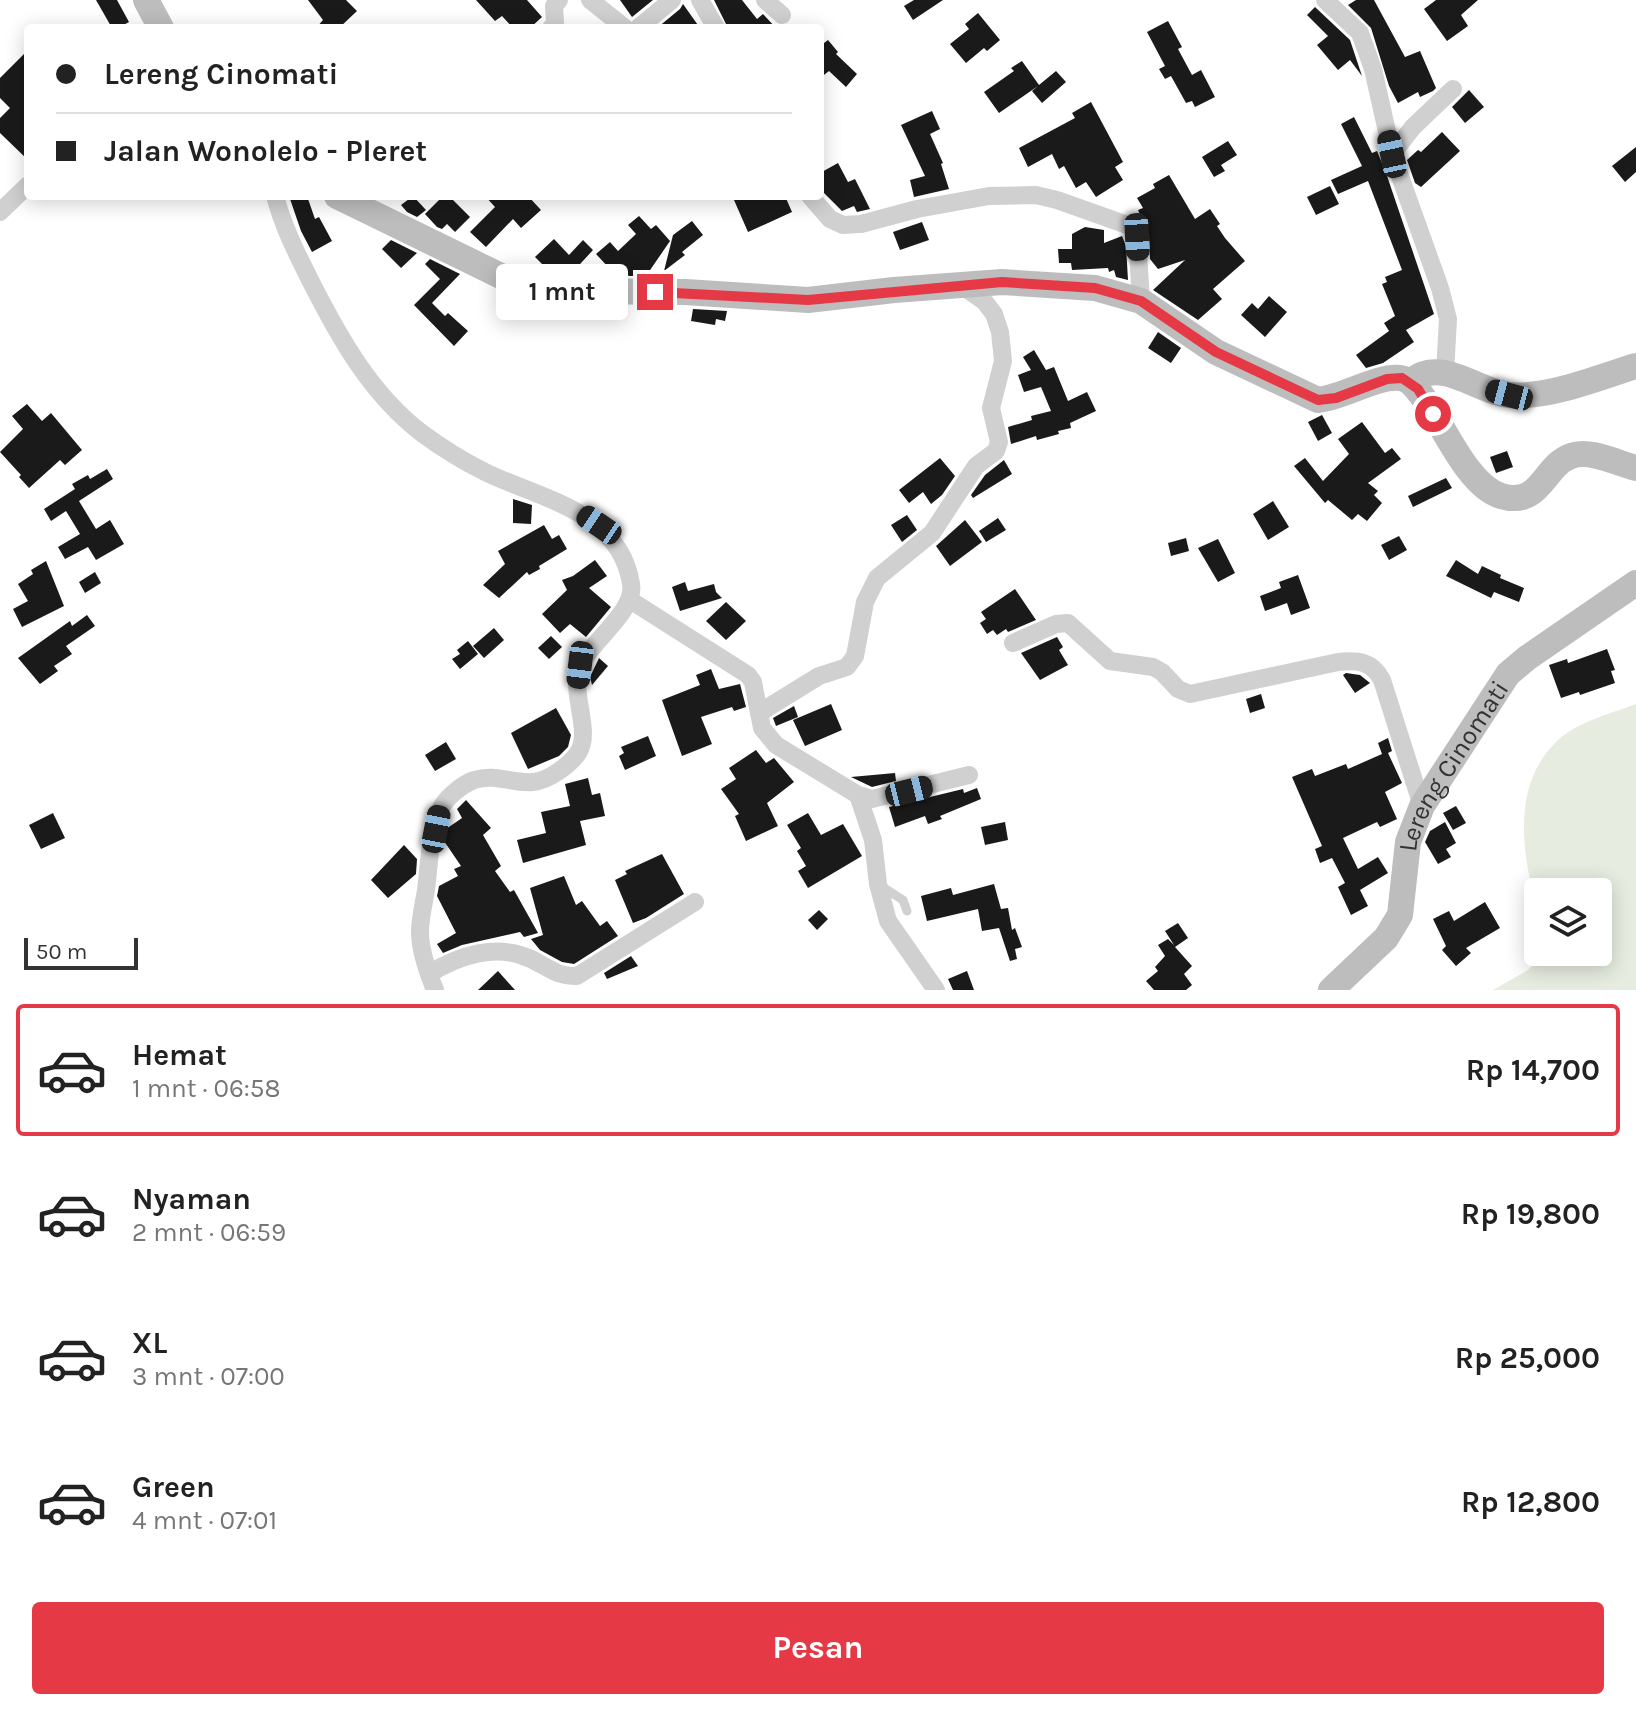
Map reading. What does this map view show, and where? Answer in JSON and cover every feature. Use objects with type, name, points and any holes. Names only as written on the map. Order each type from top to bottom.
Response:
[{"type":"main road","points":[[345,200],[505,278],[534,287],[565,291],[685,292],[808,300],[1002,282],[1095,288],[1141,301],[1216,352],[1318,400],[1336,398],[1387,379],[1402,378],[1411,382],[1425,399],[1465,465],[1485,487],[1499,495],[1516,498],[1538,489],[1568,457],[1578,455],[1589,455],[1636,468]]},
{"type":"main road","points":[[1411,382],[1425,372],[1433,371],[1509,395],[1534,395],[1636,366]]},
{"type":"main road","name":"Lereng Cinomati","points":[[1331,990],[1386,938],[1400,915],[1408,842],[1422,806],[1508,674],[1636,583]]},
{"type":"street","points":[[554,24],[554,6],[559,0]]},
{"type":"street","points":[[590,0],[620,24]]},
{"type":"street","points":[[643,24],[672,0]]},
{"type":"street","points":[[700,0],[714,24]]},
{"type":"street","points":[[765,0],[782,15]]},
{"type":"street","points":[[1325,0],[1360,33],[1373,69],[1392,154],[1448,319],[1445,373]]},
{"type":"street","points":[[1392,154],[1413,127],[1453,89]]},
{"type":"street","points":[[0,212],[24,189]]},
{"type":"street","points":[[813,200],[830,219],[843,225],[861,224],[917,209],[989,196],[1036,195],[1057,200],[1130,226],[1137,237],[1141,301]]},
{"type":"street","points":[[276,200],[282,225],[336,331],[380,395],[423,433],[484,471],[576,510],[599,525],[626,566],[632,586],[630,600],[580,665],[577,687],[583,733],[580,751],[573,760],[534,782],[493,776],[472,781],[454,792],[439,811],[420,933],[432,982]]},
{"type":"street","points":[[759,713],[819,676],[847,667],[852,662],[865,602],[877,578],[932,533],[976,466],[996,451],[999,442],[991,408],[1003,361],[1000,332],[994,314],[984,301],[961,285]]},
{"type":"street","points":[[630,600],[748,675],[753,682],[762,728],[771,741],[858,795],[879,798],[969,775]]},
{"type":"street","points":[[1013,643],[1056,624],[1068,623],[1106,658],[1153,667],[1178,689],[1190,694],[1338,662],[1370,665],[1382,680],[1422,806]]},
{"type":"street","points":[[858,795],[873,840],[878,884],[888,921],[936,990]]},
{"type":"street","points":[[432,982],[447,962],[491,951],[510,950],[563,977],[577,976],[695,902]]},
{"type":"lane","points":[[878,884],[903,900],[907,911]]},
{"type":"shaded area","points":[[1636,704],[1636,990],[1493,990],[1532,966],[1612,966],[1612,878],[1530,878],[1525,846],[1526,800],[1542,758],[1566,733]]},
{"type":"building","points":[[96,0],[117,0],[129,22],[110,24]]},
{"type":"building","points":[[308,0],[346,0],[357,11],[343,24],[320,24],[323,20]]},
{"type":"building","points":[[476,0],[527,0],[542,17],[534,24],[509,24],[502,16],[495,21]]},
{"type":"building","points":[[620,0],[653,0],[632,17]]},
{"type":"building","points":[[714,0],[742,0],[757,19],[763,14],[772,24],[726,24]]},
{"type":"building","points":[[914,0],[943,0],[913,20],[904,6]]},
{"type":"building","points":[[1356,0],[1374,0],[1405,57],[1420,51],[1436,88],[1433,91],[1420,97],[1418,92],[1398,103],[1389,86],[1371,28],[1348,5]]},
{"type":"building","points":[[1436,0],[1478,0],[1461,15],[1468,26],[1447,41],[1424,9]]},
{"type":"building","points":[[683,4],[697,24],[662,24]]},
{"type":"building","points":[[1315,7],[1350,40],[1362,76],[1350,60],[1338,70],[1317,45],[1328,36],[1307,15]]},
{"type":"building","points":[[978,13],[1000,40],[966,63],[950,44],[969,29],[965,24]]},
{"type":"building","points":[[1168,21],[1192,75],[1201,70],[1215,97],[1195,107],[1192,101],[1186,103],[1171,76],[1165,79],[1159,69],[1165,66],[1147,32]]},
{"type":"building","points":[[828,40],[838,52],[836,54],[857,74],[846,87],[829,71],[824,75],[824,43]]},
{"type":"building","points":[[24,54],[24,156],[0,133],[0,118],[10,108],[0,98],[0,78]]},
{"type":"building","points":[[1022,61],[1039,85],[1056,71],[1066,82],[1042,103],[1032,91],[1038,86],[999,113],[984,92],[1014,71],[1011,68]]},
{"type":"building","points":[[1469,90],[1484,107],[1465,123],[1452,107]]},
{"type":"building","points":[[1091,102],[1123,162],[1115,167],[1123,180],[1096,197],[1086,182],[1076,188],[1064,166],[1059,169],[1052,154],[1028,167],[1019,148],[1075,118],[1072,113]]},
{"type":"building","points":[[932,111],[940,129],[930,134],[943,163],[949,189],[914,197],[910,180],[925,176],[901,125]]},
{"type":"building","points":[[1354,117],[1372,153],[1377,151],[1386,173],[1434,314],[1406,330],[1414,342],[1383,363],[1366,368],[1356,355],[1389,331],[1384,323],[1395,316],[1382,284],[1387,282],[1385,277],[1402,270],[1368,181],[1338,194],[1331,180],[1362,166],[1341,124]]},
{"type":"building","points":[[1442,132],[1460,151],[1421,187],[1415,183],[1407,160],[1418,150],[1421,152]]},
{"type":"building","points":[[1228,141],[1237,155],[1221,165],[1225,171],[1214,177],[1202,157]]},
{"type":"building","points":[[1636,147],[1636,172],[1625,182],[1612,166]]},
{"type":"building","points":[[838,163],[848,182],[855,179],[870,209],[857,212],[854,206],[842,211],[824,193],[824,171]]},
{"type":"building","points":[[1169,175],[1195,219],[1210,209],[1225,238],[1245,261],[1213,289],[1222,299],[1198,320],[1153,290],[1185,260],[1158,269],[1150,259],[1149,236],[1138,210],[1143,208],[1137,198]]},
{"type":"building","points":[[1330,186],[1339,204],[1316,215],[1307,197]]},
{"type":"building","points":[[290,200],[308,200],[315,219],[319,217],[332,241],[312,252]]},
{"type":"building","points":[[408,200],[417,200],[426,210],[417,217],[401,205]]},
{"type":"building","points":[[439,200],[453,200],[470,217],[455,232],[447,224],[442,229],[437,227],[425,214]]},
{"type":"building","points":[[489,200],[532,200],[541,210],[521,228],[513,219],[486,247],[470,232],[495,207]]},
{"type":"building","points":[[734,200],[787,200],[792,212],[748,232]]},
{"type":"building","points":[[639,216],[651,229],[656,225],[670,241],[646,276],[629,276],[614,265],[610,269],[596,254],[610,242],[618,251],[636,234],[628,225]]},
{"type":"building","points":[[692,221],[703,235],[682,252],[685,255],[664,271],[673,235]]},
{"type":"building","points":[[922,222],[929,240],[900,250],[893,232]]},
{"type":"building","points":[[1085,227],[1104,230],[1104,243],[1122,236],[1126,246],[1128,280],[1116,277],[1114,270],[1109,272],[1108,268],[1072,270],[1071,263],[1059,263],[1058,249],[1072,249],[1072,234]]},
{"type":"building","points":[[554,239],[569,255],[583,240],[593,250],[570,275],[551,273],[535,257]]},
{"type":"building","points":[[391,240],[417,253],[401,268],[382,249]]},
{"type":"building","points":[[430,259],[460,274],[432,303],[468,331],[454,346],[414,305],[440,279],[425,264]]},
{"type":"building","points":[[1269,296],[1287,312],[1265,337],[1241,315],[1252,303],[1258,309]]},
{"type":"building","points":[[693,309],[727,311],[725,321],[716,319],[715,325],[691,321]]},
{"type":"building","points":[[1158,332],[1181,348],[1171,363],[1148,348]]},
{"type":"building","points":[[1034,350],[1046,370],[1054,367],[1068,401],[1087,392],[1096,411],[1070,423],[1071,428],[1058,431],[1059,434],[1037,440],[1036,436],[1011,444],[1008,427],[1051,411],[1041,387],[1024,392],[1018,375],[1031,370],[1023,357]]},
{"type":"building","points":[[27,404],[42,421],[51,413],[82,450],[65,465],[60,460],[29,488],[0,452],[23,429],[12,416]]},
{"type":"building","points":[[1322,415],[1332,433],[1318,441],[1308,422]]},
{"type":"building","points":[[1362,422],[1385,453],[1392,448],[1401,459],[1368,483],[1378,491],[1374,495],[1382,503],[1367,521],[1358,514],[1352,520],[1328,500],[1325,503],[1294,466],[1305,458],[1323,481],[1349,454],[1338,439]]},
{"type":"building","points":[[1507,451],[1513,467],[1496,473],[1490,457]]},
{"type":"building","points":[[940,458],[955,476],[942,495],[931,504],[923,492],[909,503],[899,490]]},
{"type":"building","points":[[1004,460],[1012,474],[973,498],[971,495],[985,475]]},
{"type":"building","points":[[107,469],[113,479],[79,501],[96,529],[110,520],[124,544],[96,560],[88,547],[65,559],[58,547],[80,534],[66,511],[51,521],[44,509],[75,489],[72,484],[88,475],[90,479]]},
{"type":"building","points":[[1446,478],[1452,488],[1413,507],[1408,496]]},
{"type":"building","points":[[513,499],[532,505],[531,524],[513,523]]},
{"type":"building","points":[[1273,501],[1289,527],[1268,540],[1253,514]]},
{"type":"building","points":[[907,515],[917,530],[902,542],[891,525]]},
{"type":"building","points":[[998,518],[1006,530],[986,542],[979,531]]},
{"type":"building","points":[[965,520],[982,542],[950,566],[936,546]]},
{"type":"building","points":[[544,525],[552,539],[559,535],[567,549],[539,566],[540,569],[529,575],[527,572],[499,598],[483,585],[505,564],[498,551]]},
{"type":"building","points":[[1399,536],[1407,550],[1389,560],[1381,545]]},
{"type":"building","points":[[1186,538],[1189,551],[1171,556],[1168,543]]},
{"type":"building","points":[[1218,539],[1235,573],[1218,582],[1198,548]]},
{"type":"building","points":[[595,560],[607,576],[589,588],[611,607],[586,637],[570,624],[560,633],[542,614],[567,590],[562,580]]},
{"type":"building","points":[[1456,560],[1478,574],[1482,566],[1524,588],[1519,602],[1494,592],[1491,598],[1446,576]]},
{"type":"building","points":[[46,561],[64,606],[22,627],[13,609],[28,601],[18,584],[33,574],[31,570]]},
{"type":"building","points":[[95,572],[101,583],[85,593],[79,582]]},
{"type":"building","points":[[1298,575],[1310,608],[1291,615],[1287,603],[1265,611],[1260,596],[1281,588],[1279,582]]},
{"type":"building","points":[[685,582],[688,591],[714,584],[722,598],[680,611],[672,587]]},
{"type":"building","points":[[1015,589],[1036,620],[1008,632],[1006,629],[997,635],[993,630],[987,634],[980,623],[986,619],[981,612]]},
{"type":"building","points":[[726,602],[746,621],[726,640],[706,621]]},
{"type":"building","points":[[87,615],[95,626],[66,646],[72,654],[54,666],[58,671],[40,684],[18,658],[70,621],[72,626]]},
{"type":"building","points":[[494,628],[504,640],[484,658],[473,646]]},
{"type":"building","points":[[551,636],[562,647],[549,659],[538,648]]},
{"type":"building","points":[[1057,637],[1063,647],[1059,650],[1068,665],[1040,680],[1021,653]]},
{"type":"building","points":[[468,641],[478,654],[460,669],[452,659],[460,654],[457,650]]},
{"type":"building","points":[[1607,649],[1615,670],[1611,671],[1615,683],[1561,698],[1549,665],[1567,659],[1568,663]]},
{"type":"building","points":[[599,658],[608,666],[592,685],[590,677]]},
{"type":"building","points":[[711,669],[719,689],[740,684],[746,707],[734,711],[732,707],[701,717],[712,744],[682,756],[662,700],[700,685],[696,675]]},
{"type":"building","points":[[1343,675],[1360,675],[1370,683],[1355,693]]},
{"type":"building","points":[[1261,694],[1265,708],[1250,713],[1246,699]]},
{"type":"building","points":[[831,704],[842,730],[805,746],[793,720]]},
{"type":"building","points":[[794,706],[798,717],[776,726],[773,718]]},
{"type":"building","points":[[556,708],[571,735],[568,747],[559,756],[528,769],[511,733]]},
{"type":"building","points":[[648,736],[656,756],[625,770],[619,756],[624,753],[621,747]]},
{"type":"building","points":[[1388,738],[1392,751],[1388,753],[1402,783],[1385,792],[1397,819],[1380,827],[1377,822],[1343,838],[1358,869],[1378,857],[1388,873],[1360,890],[1368,906],[1351,915],[1338,887],[1345,883],[1332,858],[1320,863],[1315,849],[1322,846],[1292,777],[1312,769],[1315,776],[1346,764],[1348,769],[1382,754],[1378,743]]},
{"type":"building","points":[[446,742],[456,759],[435,771],[425,755]]},
{"type":"building","points":[[756,750],[766,763],[774,758],[794,782],[767,803],[778,826],[746,841],[735,816],[739,814],[721,789],[736,779],[729,768]]},
{"type":"building","points":[[895,773],[896,781],[872,787],[851,777]]},
{"type":"building","points":[[588,778],[592,795],[600,793],[605,816],[580,821],[586,845],[523,863],[517,840],[546,833],[541,812],[570,806],[565,784]]},
{"type":"building","points":[[977,788],[981,799],[940,816],[942,819],[928,824],[925,816],[895,827],[889,807]]},
{"type":"building","points":[[466,800],[491,828],[483,835],[501,866],[495,871],[510,892],[514,890],[538,933],[524,937],[520,932],[462,945],[443,953],[437,944],[456,933],[437,896],[439,886],[458,876],[454,869],[461,866],[444,841],[446,829],[462,818],[457,809]]},
{"type":"building","points":[[1456,806],[1466,823],[1453,830],[1443,813]]},
{"type":"building","points":[[53,813],[65,838],[41,849],[29,825]]},
{"type":"building","points":[[808,813],[821,835],[843,824],[862,856],[808,888],[798,871],[806,866],[797,851],[801,848],[787,825]]},
{"type":"building","points":[[1005,822],[1008,840],[985,845],[981,827]]},
{"type":"building","points":[[1445,822],[1456,843],[1446,849],[1451,857],[1438,864],[1425,842],[1430,831]]},
{"type":"building","points":[[404,845],[417,859],[416,874],[388,898],[371,880]]},
{"type":"building","points":[[662,854],[684,894],[633,923],[615,880],[627,874],[625,871]]},
{"type":"building","points":[[564,876],[576,905],[582,901],[600,926],[607,921],[618,936],[574,964],[562,962],[540,950],[531,939],[543,935],[530,888]]},
{"type":"building","points":[[994,884],[1001,909],[1008,908],[1012,930],[1015,928],[1022,947],[1015,949],[1017,959],[1010,961],[999,928],[982,931],[978,909],[927,921],[921,896],[951,888],[953,895]]},
{"type":"building","points":[[1485,902],[1500,928],[1466,948],[1471,953],[1456,966],[1442,950],[1446,946],[1433,919],[1449,911],[1454,921]]},
{"type":"building","points":[[819,910],[828,919],[817,930],[808,920]]},
{"type":"building","points":[[1178,923],[1188,938],[1175,947],[1192,966],[1184,974],[1192,985],[1186,990],[1154,990],[1146,981],[1158,971],[1155,967],[1165,956],[1158,945],[1168,939],[1174,945],[1165,931]]},
{"type":"building","points":[[631,956],[638,966],[607,979],[604,973]]},
{"type":"building","points":[[498,971],[515,990],[478,990]]},
{"type":"building","points":[[967,971],[974,990],[953,990],[948,979]]},
{"type":"route","points":[[655,292],[808,300],[1002,282],[1095,288],[1141,301],[1216,352],[1318,400],[1336,398],[1387,379],[1402,378],[1418,389],[1433,414]]}]
